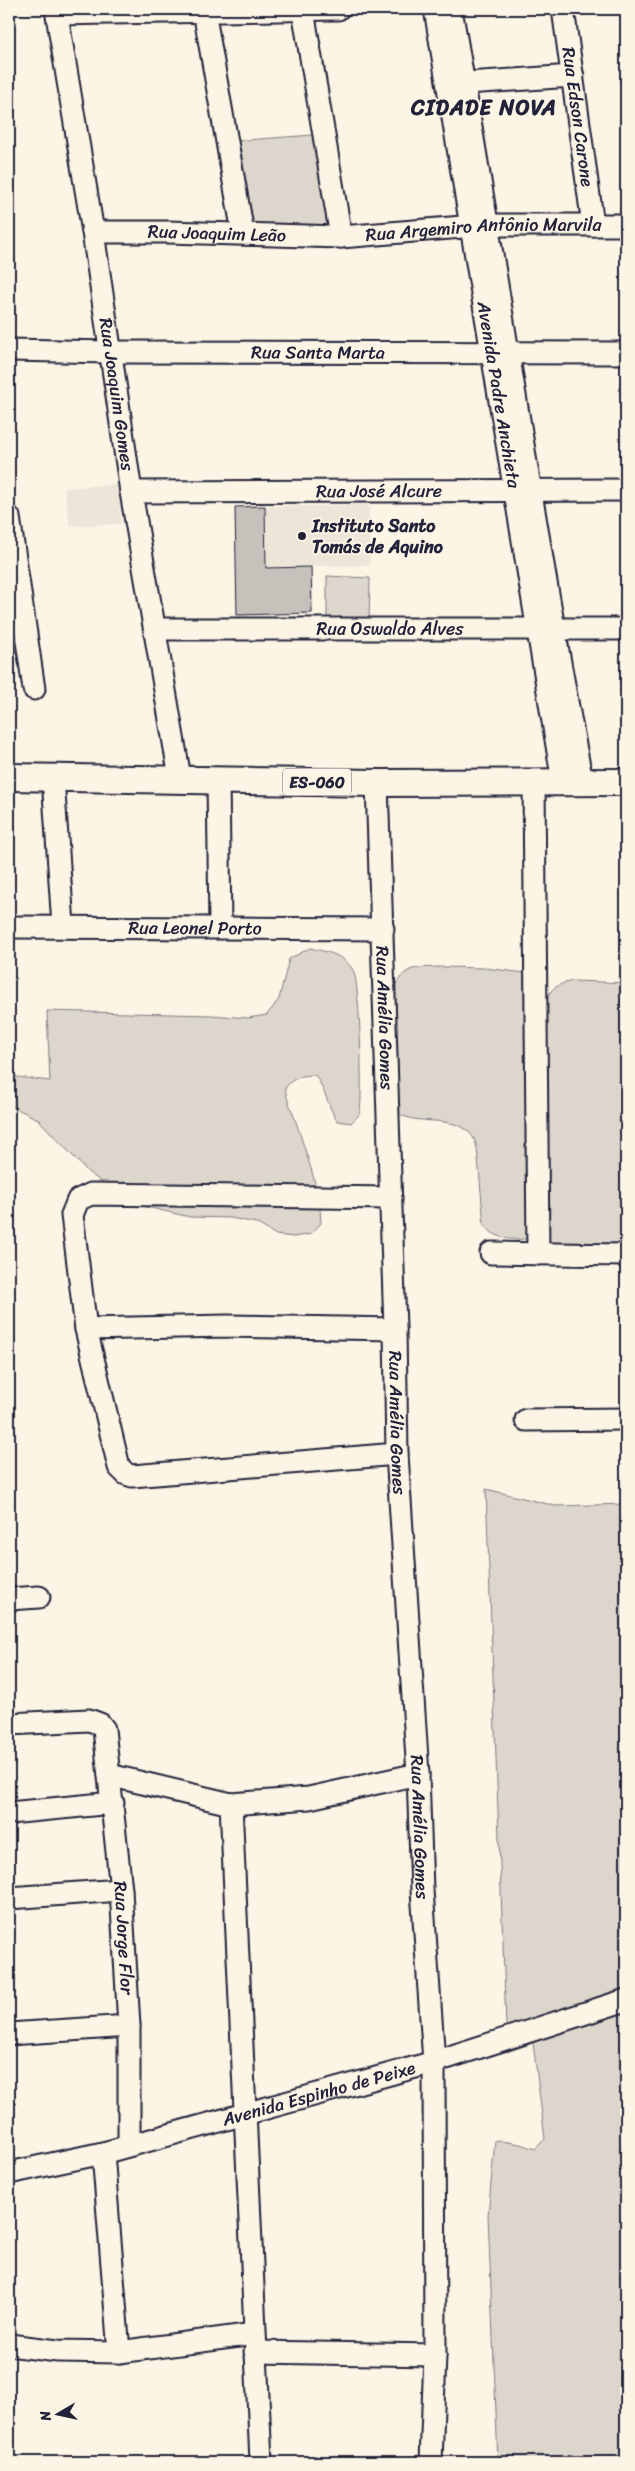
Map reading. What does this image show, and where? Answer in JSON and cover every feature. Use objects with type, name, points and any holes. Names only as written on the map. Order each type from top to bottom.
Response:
[{"type":"main road","name":"ES-060","points":[[9,777],[180,778],[377,783],[626,782]]},
{"type":"street","points":[[57,11],[338,9]]},
{"type":"street","name":"Avenida Padre Anchieta","points":[[435,9],[456,83]]},
{"type":"street","name":"Avenida Padre Anchieta","points":[[451,9],[456,83],[478,226],[524,491],[545,630],[573,782]]},
{"type":"street","name":"Rua Edson Carone","points":[[563,9],[593,225]]},
{"type":"street","points":[[303,10],[341,238]]},
{"type":"street","name":"Rua Joaquim Gomes","points":[[57,11],[93,232],[131,492],[180,778]]},
{"type":"street","points":[[204,11],[243,233]]},
{"type":"street","points":[[456,83],[573,76]]},
{"type":"street","name":"Rua Argemiro Antônio Marvila","points":[[341,238],[478,226],[626,224]]},
{"type":"street","name":"Rua Joaquim Leão","points":[[93,232],[243,233],[341,238]]},
{"type":"street","name":"Rua Santa Marta","points":[[9,350],[110,352],[626,352]]},
{"type":"street","name":"Rua José Alcure","points":[[131,492],[626,490]]},
{"type":"street","points":[[9,517],[34,689]]},
{"type":"street","name":"Rua Oswaldo Alves","points":[[155,629],[626,629]]},
{"type":"street","points":[[53,778],[63,926]]},
{"type":"street","points":[[218,780],[220,928]]},
{"type":"street","points":[[534,782],[538,1254]]},
{"type":"street","name":"Rua Amélia Gomes","points":[[377,783],[395,1329],[397,1454],[418,1774],[422,1890],[434,2062],[435,2355],[431,2462]]},
{"type":"street","name":"Rua Leonel Porto","points":[[9,927],[383,929]]},
{"type":"street","points":[[391,1198],[91,1194],[78,1200],[72,1214],[86,1329],[119,1467],[126,1474],[132,1476],[397,1454]]},
{"type":"street","points":[[491,1253],[626,1255]]},
{"type":"street","points":[[86,1329],[227,1326],[395,1329]]},
{"type":"street","points":[[526,1420],[626,1419]]},
{"type":"street","points":[[9,1599],[39,1597]]},
{"type":"street","name":"Rua Jorge Flor","points":[[9,1724],[89,1720],[100,1724],[104,1730],[121,1890],[129,2026],[129,2145]]},
{"type":"street","points":[[109,1775],[231,1804],[309,1798],[418,1774]]},
{"type":"street","points":[[9,1814],[113,1803]]},
{"type":"street","points":[[231,1804],[254,2343],[261,2462]]},
{"type":"street","points":[[9,1898],[121,1890]]},
{"type":"street","name":"Avenida Espinho de Peixe","points":[[9,2173],[103,2153],[434,2062],[626,2000]]},
{"type":"street","points":[[9,2034],[129,2026]]},
{"type":"street","points":[[103,2153],[119,2352]]},
{"type":"street","points":[[9,2345],[58,2351],[119,2352],[254,2343],[435,2355]]},
{"type":"shaded area","points":[[313,135],[328,225],[253,224],[233,141]]},
{"type":"shaded area","points":[[119,484],[121,524],[70,526],[64,488]]},
{"type":"shaded area","name":"Instituto Santo Tomás de Aquino","points":[[369,505],[370,565],[313,566],[313,614],[236,615],[234,507]]},
{"type":"shaded area","points":[[327,576],[370,578],[369,623],[327,621]]},
{"type":"shaded area","points":[[310,948],[328,952],[339,957],[353,970],[359,1015],[361,1083],[360,1111],[351,1123],[337,1121],[315,1075],[298,1077],[285,1088],[316,1185],[321,1223],[311,1234],[294,1237],[276,1235],[256,1223],[231,1218],[190,1217],[133,1204],[89,1173],[38,1119],[9,1105],[9,1076],[50,1081],[47,1011],[211,1015],[248,1018],[267,1015],[279,999],[289,959]]},
{"type":"shaded area","points":[[416,968],[485,968],[525,973],[529,980],[529,1238],[523,1239],[498,1236],[484,1225],[477,1148],[472,1135],[463,1127],[439,1121],[413,1119],[403,1116],[395,1109],[392,994],[395,986],[404,974]]},
{"type":"shaded area","points":[[574,981],[626,983],[626,1251],[560,1249],[550,1241],[544,1227],[545,1002],[556,987]]},
{"type":"shaded area","points":[[486,1489],[556,1506],[626,1504],[626,2462],[498,2462],[488,2215],[495,2140],[520,2144],[535,2149],[545,2139],[533,2043],[507,2052]]},
{"type":"building","points":[[265,506],[266,568],[311,567],[312,613],[237,615],[235,507]]},
{"type":"place","name":"Instituto Santo Tomás de Aquino","points":[[302,536]]},
{"type":"district","name":"CIDADE NOVA","points":[[484,107]]}]
